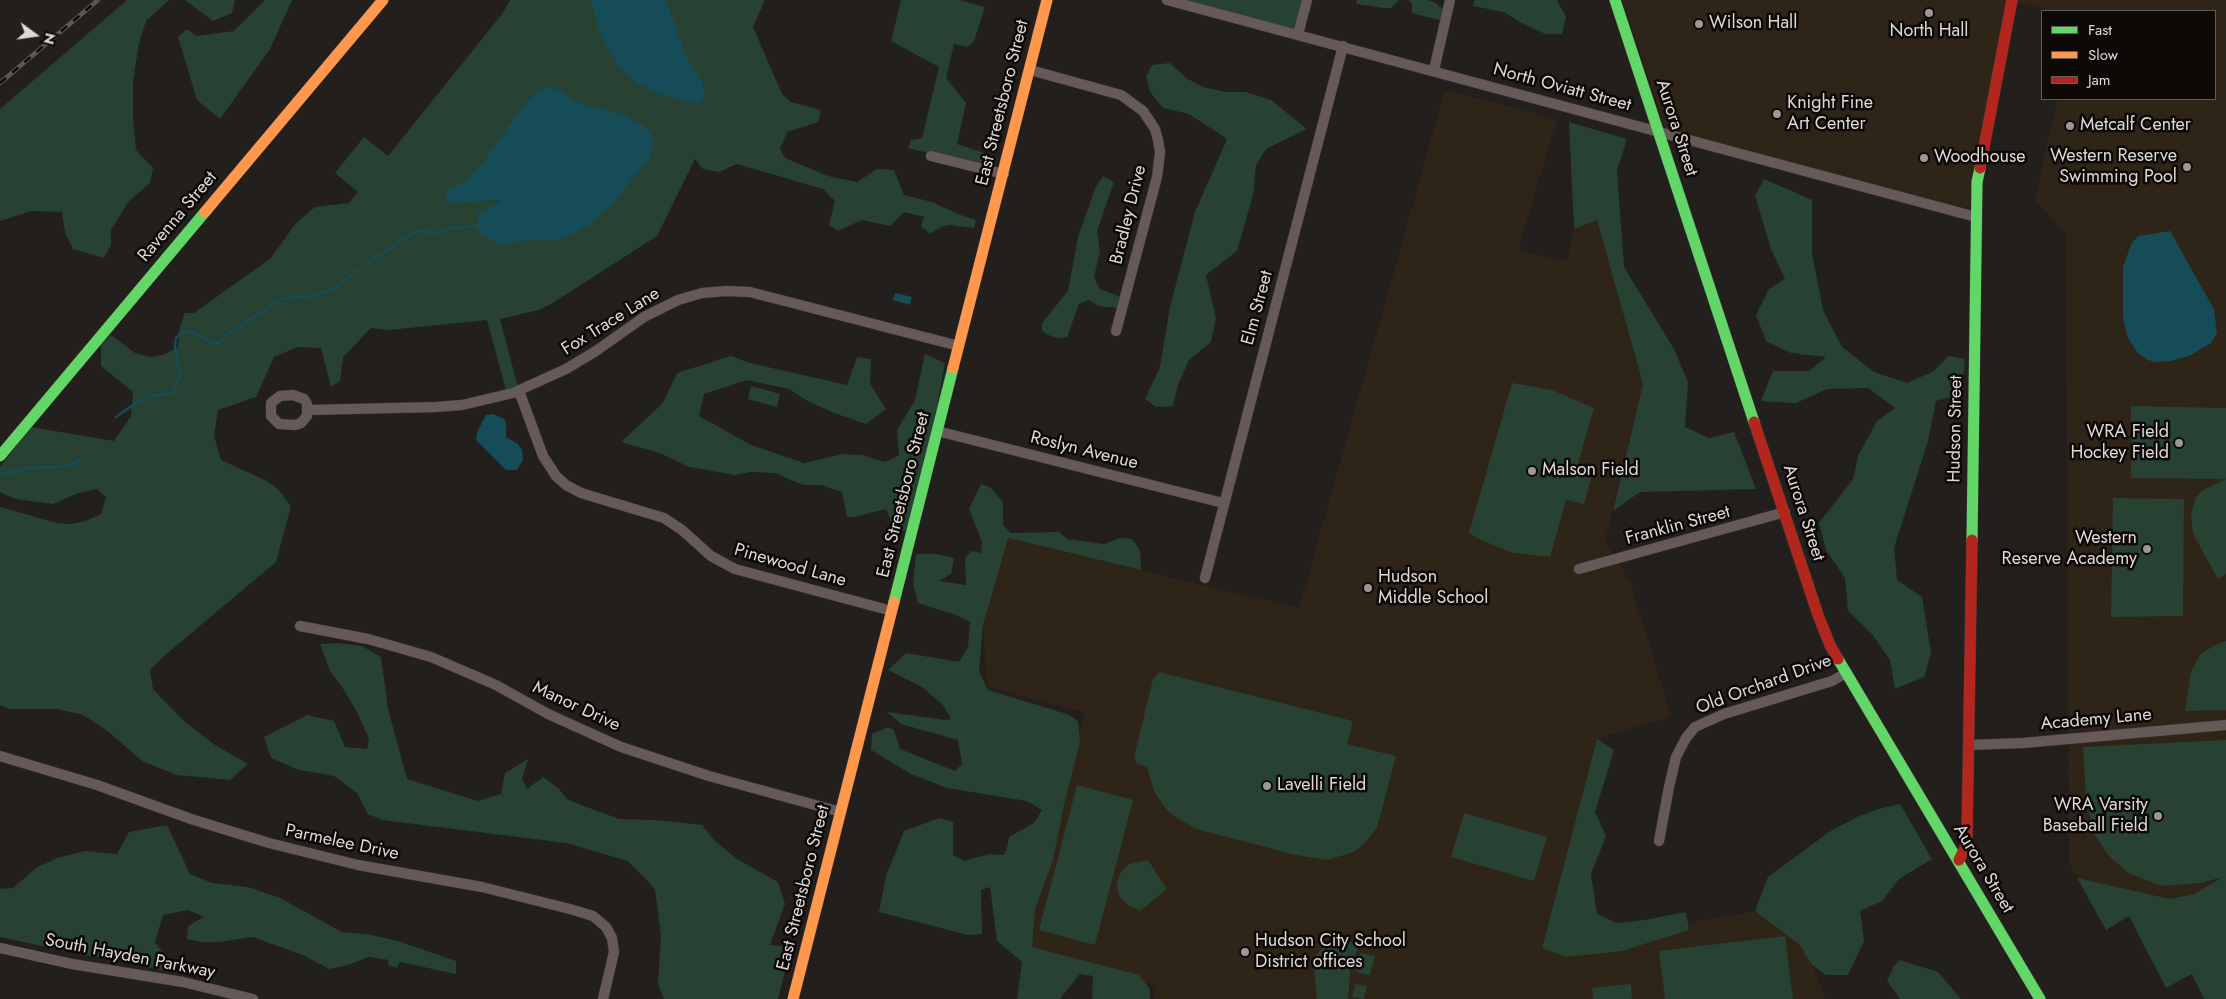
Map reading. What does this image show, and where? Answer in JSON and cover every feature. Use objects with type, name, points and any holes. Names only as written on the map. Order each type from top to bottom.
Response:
[{"type":"street","name":"Ravenna Street","points":[[0,456],[383,0]]},
{"type":"street","name":"East Streetsboro Street","points":[[793,999],[1047,0]]},
{"type":"street","name":"North Oviatt Street","points":[[1167,0],[1189,3],[1976,217]]},
{"type":"street","points":[[1298,34],[1307,0]]},
{"type":"street","points":[[1434,70],[1450,0]]},
{"type":"street","name":"Aurora Street","points":[[1615,0],[1818,616],[1830,645],[2040,999]]},
{"type":"street","name":"Hudson Street","points":[[1959,860],[1965,848],[1967,836],[1977,182],[2012,0]]},
{"type":"street","name":"Elm Street","points":[[1205,578],[1343,46]]},
{"type":"street","name":"Bradley Drive","points":[[1030,70],[1121,95],[1143,111],[1157,134],[1160,152],[1157,177],[1116,331]]},
{"type":"street","points":[[931,156],[1004,174]]},
{"type":"street","name":"Fox Trace Lane","points":[[309,410],[436,407],[462,404],[519,391],[573,365],[644,318],[678,300],[718,292],[750,292],[959,346]]},
{"type":"street","name":"Pinewood Lane","points":[[519,391],[543,456],[556,476],[566,485],[581,493],[664,518],[682,530],[711,556],[736,569],[892,612]]},
{"type":"street","name":"Roslyn Avenue","points":[[937,431],[1223,504]]},
{"type":"street","name":"Franklin Street","points":[[1579,570],[1785,512]]},
{"type":"street","name":"Manor Drive","points":[[300,626],[368,639],[431,657],[490,682],[548,714],[621,747],[709,776],[841,812]]},
{"type":"street","name":"Old Orchard Drive","points":[[1660,841],[1676,758],[1686,738],[1695,727],[1724,714],[1832,681],[1846,673]]},
{"type":"street","name":"Academy Lane","points":[[1969,745],[2023,743],[2226,725]]},
{"type":"street","name":"Parmelee Drive","points":[[0,756],[97,784],[191,819],[278,846],[358,865],[482,887],[593,916],[606,927],[612,938],[614,952],[603,999]]},
{"type":"street","name":"South Hayden Parkway","points":[[0,948],[72,964],[183,982],[231,996],[253,999]]},
{"type":"shaded area","name":"Western Reserve Academy","points":[[1623,0],[2226,0],[2226,999],[2204,999],[2191,974],[2166,988],[2129,916],[2106,930],[2069,863],[2066,235],[2035,200],[2057,100],[2216,100],[2216,10],[2050,10],[2009,1],[1971,206],[1964,210],[1665,128]]},
{"type":"shaded area","points":[[1445,90],[1557,119],[1518,250],[1567,261],[1574,229],[1597,219],[1643,384],[1605,542],[1630,581],[1671,716],[1597,739],[1542,948],[1755,911],[1802,941],[1826,999],[1154,999],[1157,986],[1024,950],[1085,712],[987,687],[983,625],[1007,538],[1299,608]]},
{"type":"green space","points":[[127,0],[169,0],[146,21],[139,43],[133,81],[133,118],[136,150],[153,168],[150,183],[128,202],[111,230],[111,245],[104,258],[73,249],[65,233],[62,212],[31,211],[0,221],[0,109]]},
{"type":"green space","points":[[185,0],[235,0],[232,13],[213,21]]},
{"type":"green space","points":[[265,0],[292,0],[270,49],[220,119],[197,100],[178,37],[187,29],[196,36],[234,31]]},
{"type":"green space","points":[[510,0],[765,0],[753,27],[782,94],[791,102],[821,110],[818,122],[787,132],[780,149],[785,158],[828,176],[857,182],[877,169],[894,170],[904,195],[932,202],[976,220],[974,228],[950,225],[941,227],[930,234],[921,226],[924,217],[904,212],[890,226],[862,220],[838,231],[829,225],[835,201],[823,189],[737,164],[719,172],[703,169],[695,159],[657,236],[551,304],[539,310],[500,319],[519,391],[507,394],[487,320],[389,330],[371,328],[343,357],[340,381],[331,387],[321,348],[298,347],[274,357],[256,397],[218,410],[214,436],[221,460],[265,480],[278,489],[291,506],[276,562],[164,656],[150,670],[153,689],[184,721],[215,745],[248,764],[230,780],[177,775],[142,761],[109,732],[83,715],[57,709],[10,709],[0,705],[0,507],[57,523],[71,524],[86,521],[101,514],[106,497],[97,489],[79,493],[53,504],[15,499],[0,492],[0,467],[31,427],[114,441],[131,416],[133,392],[101,366],[101,344],[111,335],[135,353],[151,357],[163,355],[178,347],[180,326],[185,313],[194,313],[270,259],[296,223],[315,207],[349,203],[358,192],[335,173],[364,137],[388,156],[502,14]]},
{"type":"green space","points":[[901,0],[959,0],[985,7],[974,41],[967,47],[954,44],[946,78],[966,103],[957,144],[997,157],[994,169],[908,148],[911,140],[922,138],[939,67],[891,41]]},
{"type":"green space","points":[[1190,0],[1307,0],[1298,34],[1189,6]]},
{"type":"green space","points":[[1357,0],[1399,0],[1391,8],[1384,8],[1356,4]]},
{"type":"green space","points":[[1407,0],[1427,0],[1436,3],[1445,11],[1442,21],[1412,13],[1412,3]]},
{"type":"green space","points":[[1474,0],[1557,0],[1566,17],[1562,34],[1545,34],[1504,12],[1473,6]]},
{"type":"green space","points":[[1170,63],[1186,78],[1203,87],[1226,92],[1245,92],[1271,100],[1307,129],[1266,149],[1256,165],[1253,195],[1237,251],[1206,275],[1216,318],[1211,342],[1189,360],[1178,385],[1173,406],[1156,407],[1145,399],[1160,367],[1170,307],[1195,212],[1227,139],[1189,114],[1163,108],[1150,92],[1146,76],[1152,65]]},
{"type":"green space","points":[[1569,122],[1627,139],[1617,171],[1624,267],[1674,349],[1688,382],[1685,427],[1709,438],[1734,432],[1756,489],[1640,492],[1613,511],[1643,384],[1597,220],[1574,229]]},
{"type":"green space","points":[[1103,176],[1114,182],[1097,231],[1100,251],[1094,277],[1100,289],[1121,297],[1117,308],[1099,306],[1088,300],[1079,304],[1067,337],[1056,338],[1042,330],[1042,323],[1068,291],[1078,237],[1095,189]]},
{"type":"green space","points":[[1764,179],[1812,200],[1812,253],[1823,310],[1842,347],[1874,372],[1907,383],[1934,371],[1948,356],[1965,359],[1962,394],[1936,401],[1928,441],[1894,548],[1897,580],[1922,597],[1931,653],[1924,677],[1895,689],[1890,660],[1872,634],[1848,611],[1845,578],[1826,550],[1819,523],[1853,479],[1858,456],[1877,421],[1895,408],[1868,388],[1827,389],[1796,403],[1761,401],[1773,371],[1809,371],[1826,357],[1791,353],[1766,341],[1756,315],[1769,289],[1785,279],[1771,249],[1755,196]]},
{"type":"green space","points":[[925,354],[945,363],[937,408],[909,530],[895,532],[886,509],[847,517],[842,492],[821,485],[803,485],[775,473],[751,472],[735,475],[689,467],[662,454],[621,442],[663,403],[677,373],[731,356],[750,363],[847,385],[857,357],[871,359],[870,384],[886,409],[866,424],[834,413],[806,400],[789,389],[747,380],[704,394],[699,416],[751,445],[804,463],[843,454],[862,455],[885,462],[899,455],[897,430],[915,400]]},
{"type":"green space","name":"Malson Field","points":[[1512,383],[1552,390],[1594,408],[1577,467],[1593,471],[1584,504],[1566,500],[1550,557],[1513,553],[1469,533]]},
{"type":"green space","points":[[751,386],[780,394],[777,407],[748,399]]},
{"type":"green space","name":"WRA Field Hockey Field","points":[[2131,406],[2226,408],[2226,479],[2131,478]]},
{"type":"green space","points":[[2226,479],[2226,574],[2218,579],[2193,534],[2191,514],[2196,497],[2205,489]]},
{"type":"green space","points":[[981,484],[990,487],[1003,502],[1003,525],[1011,533],[1059,532],[1067,539],[1104,544],[1120,538],[1132,539],[1140,550],[1141,570],[1008,538],[983,625],[979,671],[988,690],[1067,714],[1078,721],[1080,742],[1064,805],[1053,860],[1035,909],[1032,947],[1139,975],[1150,989],[1150,999],[1092,999],[1093,976],[1080,974],[1060,999],[1017,999],[1022,962],[997,941],[990,887],[981,890],[982,934],[968,935],[879,912],[886,876],[904,831],[939,818],[953,822],[953,855],[965,861],[989,854],[1004,855],[1009,837],[1034,823],[1042,810],[1027,801],[947,788],[911,774],[871,750],[872,734],[888,727],[894,730],[900,749],[955,771],[962,764],[958,740],[901,724],[887,712],[946,720],[951,719],[943,705],[922,687],[888,670],[906,653],[959,662],[968,647],[970,622],[956,615],[918,603],[913,584],[916,554],[936,554],[954,558],[951,574],[939,581],[966,585],[965,557],[972,551],[981,553],[982,542],[969,509]]},
{"type":"green space","points":[[2113,498],[2184,499],[2183,616],[2111,617]]},
{"type":"green space","points":[[2226,641],[2226,710],[2185,711],[2191,672],[2200,655],[2213,646]]},
{"type":"green space","points":[[337,643],[362,646],[381,657],[388,709],[407,779],[478,801],[501,794],[505,773],[528,759],[522,779],[527,789],[543,777],[559,789],[568,800],[619,819],[655,820],[702,825],[715,841],[737,859],[778,882],[785,904],[770,945],[791,947],[778,999],[664,999],[658,984],[661,936],[655,889],[628,861],[566,843],[382,820],[368,814],[357,793],[334,776],[299,770],[271,758],[264,737],[307,715],[334,721],[345,747],[367,749],[369,739],[357,712],[330,671],[320,644]]},
{"type":"green space","points":[[1159,672],[1353,721],[1347,744],[1396,756],[1377,828],[1364,844],[1354,852],[1327,860],[1296,855],[1196,829],[1174,816],[1165,808],[1154,791],[1147,767],[1137,764],[1134,757],[1153,679]]},
{"type":"green space","points":[[1597,739],[1614,750],[1595,812],[1606,836],[1591,874],[1597,914],[1617,923],[1686,912],[1689,930],[1622,951],[1566,957],[1542,948]]},
{"type":"green space","name":"WRA Varsity Baseball Field","points":[[2226,740],[2226,999],[2204,999],[2192,974],[2166,988],[2129,916],[2106,930],[2077,878],[2170,899],[2194,894],[2223,877],[2201,883],[2162,886],[2130,874],[2109,856],[2094,834],[2086,799],[2083,747]]},
{"type":"green space","points":[[1077,785],[1133,800],[1095,945],[1039,930]]},
{"type":"green space","points":[[1900,804],[1932,859],[1899,879],[1882,901],[1860,911],[1864,941],[1848,975],[1826,975],[1812,965],[1799,944],[1755,911],[1768,877],[1829,832],[1857,817],[1878,809]]},
{"type":"green space","points":[[1464,813],[1547,837],[1534,881],[1451,857]]},
{"type":"green space","points":[[167,825],[190,874],[212,883],[248,887],[280,898],[342,932],[372,935],[401,942],[456,961],[456,974],[400,962],[397,968],[388,965],[389,960],[368,957],[348,965],[329,969],[305,956],[253,937],[219,942],[201,942],[187,939],[188,926],[204,917],[188,910],[163,915],[155,942],[177,973],[151,968],[125,959],[89,956],[0,937],[0,889],[13,888],[36,868],[57,858],[85,851],[117,854],[129,832]]},
{"type":"green space","points":[[1148,860],[1167,889],[1140,911],[1129,906],[1120,897],[1116,885],[1121,872],[1129,864]]},
{"type":"green space","points":[[1785,936],[1793,999],[1665,999],[1659,951]]},
{"type":"green space","points":[[1333,937],[1359,945],[1351,965],[1348,999],[1317,999],[1313,958]]},
{"type":"green space","points":[[1361,953],[1375,956],[1370,975],[1356,972]]},
{"type":"green space","points":[[1900,960],[1938,972],[1961,999],[1900,999],[1887,981],[1894,966]]},
{"type":"green space","points":[[1355,984],[1367,986],[1364,999],[1352,997]]},
{"type":"green space","points":[[1631,984],[1632,999],[1593,999],[1592,988]]},
{"type":"water","points":[[591,0],[666,0],[687,58],[702,82],[704,96],[701,101],[695,104],[654,92],[638,84],[620,68],[601,36]]},
{"type":"water","points":[[540,89],[556,89],[582,104],[625,115],[644,126],[651,134],[653,144],[650,157],[614,202],[589,225],[557,240],[530,240],[502,245],[480,234],[476,226],[478,213],[497,204],[501,199],[462,203],[447,201],[445,193],[447,190],[463,183],[484,161],[526,102]]},
{"type":"water","points":[[2170,231],[2214,309],[2217,333],[2211,343],[2189,356],[2170,361],[2156,362],[2148,360],[2138,353],[2128,338],[2123,319],[2123,267],[2132,242],[2139,236]]},
{"type":"water","points":[[895,293],[912,297],[910,305],[893,300]]},
{"type":"water","points":[[493,414],[503,418],[506,422],[506,437],[518,444],[522,450],[523,460],[517,470],[506,470],[476,440],[477,432],[486,415]]},
{"type":"waterway","points":[[366,264],[415,232],[434,233],[476,226]]},
{"type":"waterway","points":[[116,417],[137,402],[151,395],[164,395],[173,392],[180,376],[175,348],[176,338],[182,332],[191,331],[211,342],[219,343],[230,332],[282,299],[318,295],[336,288],[359,269]]},
{"type":"waterway","points":[[1,474],[38,467],[61,467],[76,463],[81,458]]},
{"type":"railway","points":[[0,83],[98,0]]},
{"type":"traffic: fast","points":[[1615,0],[1754,422]]},
{"type":"traffic: fast","points":[[1972,540],[1977,182],[1980,168]]},
{"type":"traffic: fast","points":[[0,456],[205,212]]},
{"type":"traffic: fast","points":[[894,602],[953,368]]},
{"type":"traffic: fast","points":[[1838,659],[2040,999]]},
{"type":"traffic: slow","points":[[205,212],[383,0]]},
{"type":"traffic: slow","points":[[953,368],[1047,0]]},
{"type":"traffic: slow","points":[[793,999],[894,602]]},
{"type":"traffic: jam","points":[[1980,168],[2012,0]]},
{"type":"traffic: jam","points":[[1754,422],[1818,615],[1838,659]]},
{"type":"traffic: jam","points":[[1959,860],[1965,848],[1967,836],[1972,540]]},
{"type":"place","name":"North Hall","points":[[1929,13]]},
{"type":"place","name":"Wilson Hall","points":[[1699,24]]},
{"type":"place","name":"Knight Fine Art Center","points":[[1777,114]]},
{"type":"place","name":"Metcalf Center","points":[[2070,126]]},
{"type":"place","name":"Woodhouse","points":[[1924,158]]},
{"type":"place","name":"Western Reserve Swimming Pool","points":[[2187,167]]},
{"type":"place","name":"WRA Field Hockey Field","points":[[2179,443]]},
{"type":"place","name":"Malson Field","points":[[1532,471]]},
{"type":"place","name":"Western Reserve Academy","points":[[2147,549]]},
{"type":"place","name":"Hudson Middle School","points":[[1368,588]]},
{"type":"place","name":"Lavelli Field","points":[[1267,786]]},
{"type":"place","name":"WRA Varsity Baseball Field","points":[[2158,816]]},
{"type":"place","name":"Hudson City School District offices","points":[[1245,952]]}]
